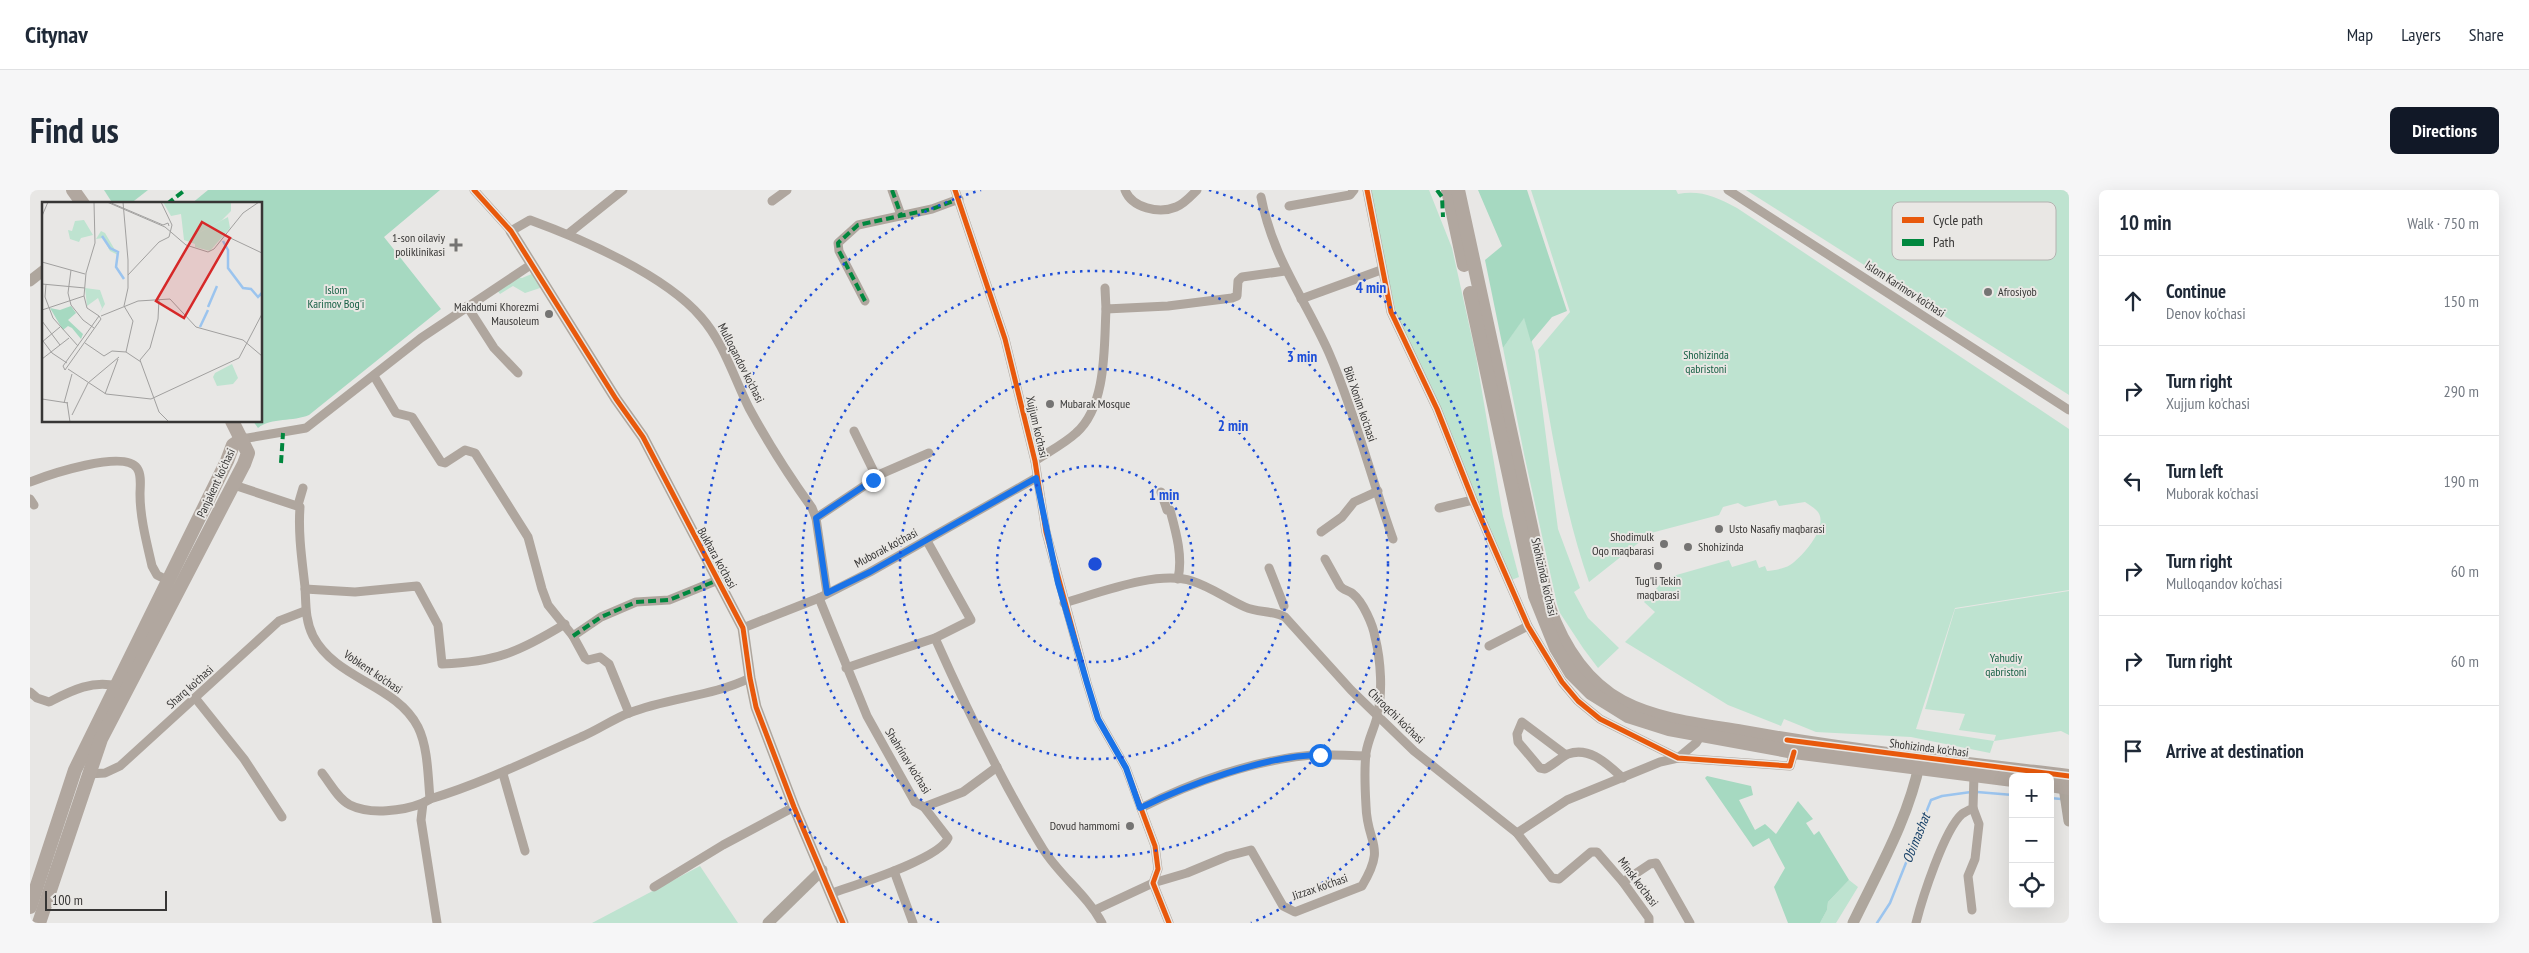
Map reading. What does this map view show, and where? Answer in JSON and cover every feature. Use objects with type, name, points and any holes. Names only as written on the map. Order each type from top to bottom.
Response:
[{"type":"main road","points":[[73,190],[81,202]]},
{"type":"main road","name":"Shohizinda ko'chasi","points":[[1448,190],[1535,596],[1556,648],[1571,673],[1580,683],[1615,709],[1648,723],[1701,735],[1794,752],[1920,763],[1973,781],[2009,780]]},
{"type":"main road","name":"Shohizinda ko'chasi","points":[[1458,190],[1546,594],[1557,628],[1582,670],[1601,688],[1621,701],[1662,716],[1920,763],[2063,782]]},
{"type":"main road","points":[[233,422],[242,439]]},
{"type":"main road","name":"Panjakent ko'chasi","points":[[30,907],[75,770],[169,581],[227,461],[230,450],[242,439],[248,453],[234,485],[101,739],[39,923]]},
{"type":"street","points":[[474,190],[512,231]]},
{"type":"street","points":[[568,234],[623,190]]},
{"type":"street","points":[[772,201],[787,190]]},
{"type":"street","points":[[892,190],[901,215]]},
{"type":"street","points":[[1125,190],[1130,199],[1144,207],[1156,210],[1176,207],[1197,190]]},
{"type":"street","points":[[1289,206],[1350,195],[1354,190]]},
{"type":"street","points":[[1367,190],[1381,270],[1391,312],[1437,408],[1472,500],[1528,626],[1562,682],[1578,701],[1600,719],[1678,758]]},
{"type":"street","name":"Islom Karimov ko'chasi","points":[[1728,190],[2069,410]]},
{"type":"street","points":[[864,300],[839,251],[838,243],[858,225],[932,208],[957,194]]},
{"type":"street","name":"Xujjum ko'chasi","points":[[957,194],[1005,339],[1035,461],[1036,478],[1046,532],[1064,603],[1098,719],[1126,768],[1155,846],[1158,869],[1153,883]]},
{"type":"street","name":"Bibi Xonim ko'chasi","points":[[1261,197],[1272,237],[1285,270],[1338,374],[1394,540]]},
{"type":"street","name":"Mulloqandov ko'chasi","points":[[512,231],[530,220],[568,234],[661,283],[702,318],[731,367],[773,452],[812,508],[816,518],[823,595]]},
{"type":"street","name":"Bukhara ko'chasi","points":[[512,231],[616,399],[643,437],[743,628],[756,707],[794,807],[832,893],[843,923]]},
{"type":"street","points":[[242,439],[306,428],[421,338],[532,264]]},
{"type":"street","points":[[1106,309],[1168,306],[1232,298],[1237,296],[1238,281],[1242,277],[1285,270]]},
{"type":"street","points":[[1301,299],[1381,270]]},
{"type":"street","points":[[30,281],[42,272]]},
{"type":"street","points":[[1035,461],[1077,432],[1091,413],[1100,383],[1105,350],[1105,288]]},
{"type":"street","points":[[467,306],[494,348],[518,372]]},
{"type":"street","points":[[374,376],[396,413],[412,417],[441,462],[445,463],[465,450],[475,454],[528,537],[548,605],[573,636],[585,658],[588,660],[600,658],[609,664],[628,713]]},
{"type":"street","points":[[854,431],[876,476]]},
{"type":"street","points":[[816,518],[866,486],[876,476],[929,453]]},
{"type":"street","points":[[30,482],[50,474],[80,466],[111,461],[133,464],[138,469],[140,477],[140,498],[152,566],[157,575],[169,581]]},
{"type":"street","name":"Muborak ko'chasi","points":[[743,628],[823,595],[1036,478]]},
{"type":"street","points":[[234,485],[298,505]]},
{"type":"street","name":"Vobkent ko'chasi","points":[[303,488],[298,505],[300,507],[298,535],[305,590],[305,611],[313,635],[333,660],[347,672],[403,707],[418,727],[423,742],[426,801],[420,820],[437,923]]},
{"type":"street","points":[[1321,532],[1342,516],[1354,502],[1378,491]]},
{"type":"street","points":[[1161,492],[1167,510],[1170,510],[1177,540],[1181,563],[1178,579]]},
{"type":"street","points":[[1439,508],[1472,500]]},
{"type":"street","points":[[846,668],[935,638],[969,623],[971,620],[926,540]]},
{"type":"street","name":"Jizzax ko'chasi","points":[[1095,910],[1153,883],[1251,850],[1283,906],[1295,912],[1362,886],[1376,858],[1366,809],[1366,756],[1378,714],[1381,678],[1375,637],[1363,609],[1352,593],[1340,586],[1325,558]]},
{"type":"street","points":[[1269,568],[1284,606]]},
{"type":"street","name":"Chiroqchi ko'chasi","points":[[1064,603],[1145,582],[1178,579],[1193,582],[1246,608],[1260,612],[1275,612],[1285,617],[1351,690],[1378,714],[1414,751],[1495,813],[1517,834]]},
{"type":"street","points":[[573,636],[601,617],[636,602],[669,600],[718,580]]},
{"type":"street","points":[[305,590],[355,592],[417,586],[438,625],[442,664],[479,662],[505,656],[526,648],[564,624]]},
{"type":"street","name":"Shahrinav ko'chasi","points":[[823,595],[846,668],[882,747],[916,802],[924,807],[948,838],[937,850],[894,872],[832,893]]},
{"type":"street","name":"Sharq ko'chasi","points":[[88,774],[104,773],[120,766],[196,699],[279,621],[305,611]]},
{"type":"street","points":[[1489,646],[1528,626]]},
{"type":"street","points":[[935,638],[973,722],[1046,854],[1063,876],[1095,910],[1102,923]]},
{"type":"street","points":[[322,772],[337,792],[350,805],[398,811],[503,774],[628,713],[662,702],[729,688],[750,678]]},
{"type":"street","points":[[30,692],[37,698],[49,702],[84,686],[105,683],[116,686]]},
{"type":"street","points":[[196,699],[244,759],[282,817]]},
{"type":"street","points":[[1566,755],[1522,722],[1517,734],[1518,742],[1536,765],[1545,769],[1566,755],[1578,751],[1588,753],[1623,778]]},
{"type":"street","points":[[1678,758],[1696,743],[1701,735]]},
{"type":"street","points":[[1755,764],[1756,745]]},
{"type":"street","points":[[1517,834],[1567,800],[1660,762],[1678,758],[1790,766],[1794,752]]},
{"type":"street","points":[[1140,808],[1198,784],[1265,764],[1312,755],[1366,756]]},
{"type":"street","points":[[1853,923],[1899,826],[1918,779],[1920,763]]},
{"type":"street","points":[[924,807],[962,792],[997,767]]},
{"type":"street","points":[[503,774],[525,851]]},
{"type":"street","points":[[1972,910],[1968,876],[1975,860],[1980,824],[1972,806],[1973,781]]},
{"type":"street","points":[[2063,782],[2069,821]]},
{"type":"street","points":[[1916,923],[1922,899],[1952,828],[1962,814],[1972,806]]},
{"type":"street","points":[[654,887],[723,845],[794,807]]},
{"type":"street","name":"Minsk ko'chasi","points":[[1517,834],[1556,880],[1591,852],[1597,852],[1623,882],[1649,918],[1649,923]]},
{"type":"street","points":[[1623,882],[1656,862],[1690,923]]},
{"type":"street","points":[[768,923],[822,870]]},
{"type":"street","points":[[894,872],[913,923]]},
{"type":"street","points":[[1153,883],[1169,923]]},
{"type":"green space","points":[[104,190],[148,190],[133,202],[112,202]]},
{"type":"green space","name":"Islom Karimov Bog'i","points":[[208,190],[440,190],[384,237],[441,309],[309,415],[270,422],[258,428],[254,422],[262,422],[262,202],[193,202]]},
{"type":"green space","points":[[1370,190],[1429,190],[1452,248],[1476,356],[1503,516],[1519,577],[1509,581],[1397,317]]},
{"type":"green space","points":[[1478,190],[1527,190],[1567,311],[1552,317],[1531,342],[1524,318],[1503,348],[1485,260],[1502,246]]},
{"type":"green space","name":"Shohizinda qabristoni","points":[[1531,190],[1676,190],[1678,194],[1694,193],[1708,195],[1722,201],[1737,208],[2069,429],[2069,590],[1955,608],[1916,729],[1994,741],[1990,753],[1911,737],[1816,732],[1784,719],[1781,726],[1728,705],[1625,642],[1655,612],[1644,602],[1666,578],[1729,560],[1732,567],[1756,560],[1759,568],[1765,566],[1767,571],[1785,567],[1795,561],[1813,541],[1820,525],[1820,518],[1818,512],[1805,502],[1779,506],[1776,500],[1745,507],[1738,503],[1723,507],[1719,515],[1651,533],[1589,582],[1565,496],[1538,350],[1570,312]]},
{"type":"green space","name":"Afrosiyob","points":[[1746,190],[2069,190],[2069,395]]},
{"type":"green space","points":[[534,273],[543,287],[525,293],[513,286],[500,294],[497,290],[517,277],[522,278]]},
{"type":"green space","points":[[1524,317],[1535,352],[1558,529],[1580,588],[1574,592],[1588,618],[1619,648],[1598,668],[1560,613],[1524,454],[1503,348]]},
{"type":"green space","name":"Yahudiy qabristoni","points":[[2069,591],[2069,735],[2061,731],[1994,741],[1996,735],[1959,730],[1965,714],[1925,709],[1955,609]]},
{"type":"green space","points":[[1707,776],[1751,786],[1753,795],[1739,800],[1755,830],[1765,824],[1776,834],[1798,801],[1813,819],[1806,823],[1814,835],[1819,831],[1849,880],[1828,902],[1827,910],[1820,923],[1788,923],[1774,887],[1785,868],[1769,838],[1753,847],[1705,778]]},
{"type":"green space","points":[[700,866],[738,923],[592,923]]},
{"type":"green space","points":[[1849,880],[1858,887],[1836,923],[1820,923],[1827,910],[1828,902]]},
{"type":"waterway","name":"Obimashat","points":[[1877,923],[1890,903],[1931,800],[1942,796],[1971,792]]},
{"type":"waterway","name":"Obimashat","points":[[1977,792],[2009,795]]},
{"type":"waterway","name":"Obimashat","points":[[2054,798],[2061,799]]},
{"type":"marked path","points":[[170,202],[185,190]]},
{"type":"marked path","points":[[892,190],[901,215]]},
{"type":"marked path","points":[[1437,190],[1442,197],[1443,217]]},
{"type":"marked path","points":[[865,301],[839,251],[838,243],[858,225],[932,209],[959,199]]},
{"type":"marked path","points":[[281,463],[283,433]]},
{"type":"marked path","points":[[573,636],[601,617],[636,602],[669,600],[718,580]]},
{"type":"cycle path","points":[[474,190],[511,231],[616,399],[643,437],[743,628],[756,707],[794,807],[843,923]]},
{"type":"cycle path","points":[[955,190],[1005,339],[1035,461],[1046,532],[1087,683],[1098,719],[1126,768],[1155,846],[1158,869],[1153,883],[1169,923]]},
{"type":"cycle path","points":[[1367,190],[1391,312],[1437,409],[1473,500],[1528,626],[1562,682],[1578,701],[1600,719],[1678,758],[1790,766],[1794,752]]},
{"type":"cycle path","points":[[1787,740],[2069,776]]},
{"type":"place","name":"1-son oilaviy poliklinikasi","points":[[456,245]]},
{"type":"place","name":"Afrosiyob","points":[[1988,292]]},
{"type":"place","name":"Makhdumi Khorezmi Mausoleum","points":[[549,314]]},
{"type":"place","name":"Mubarak Mosque","points":[[1050,404]]},
{"type":"place","name":"Usto Nasafiy maqbarasi","points":[[1719,529]]},
{"type":"place","name":"Shodimulk Oqo maqbarasi","points":[[1664,544]]},
{"type":"place","name":"Shohizinda","points":[[1688,547]]},
{"type":"place","name":"Tug'li Tekin maqbarasi","points":[[1658,566]]},
{"type":"place","name":"Dovud hammomi","points":[[1130,826]]},
{"type":"route","points":[[873,480],[816,518],[827,593],[870,572],[1036,478],[1058,583],[1098,719],[1126,768],[1140,808],[1198,784],[1243,769],[1320,755]]}]
